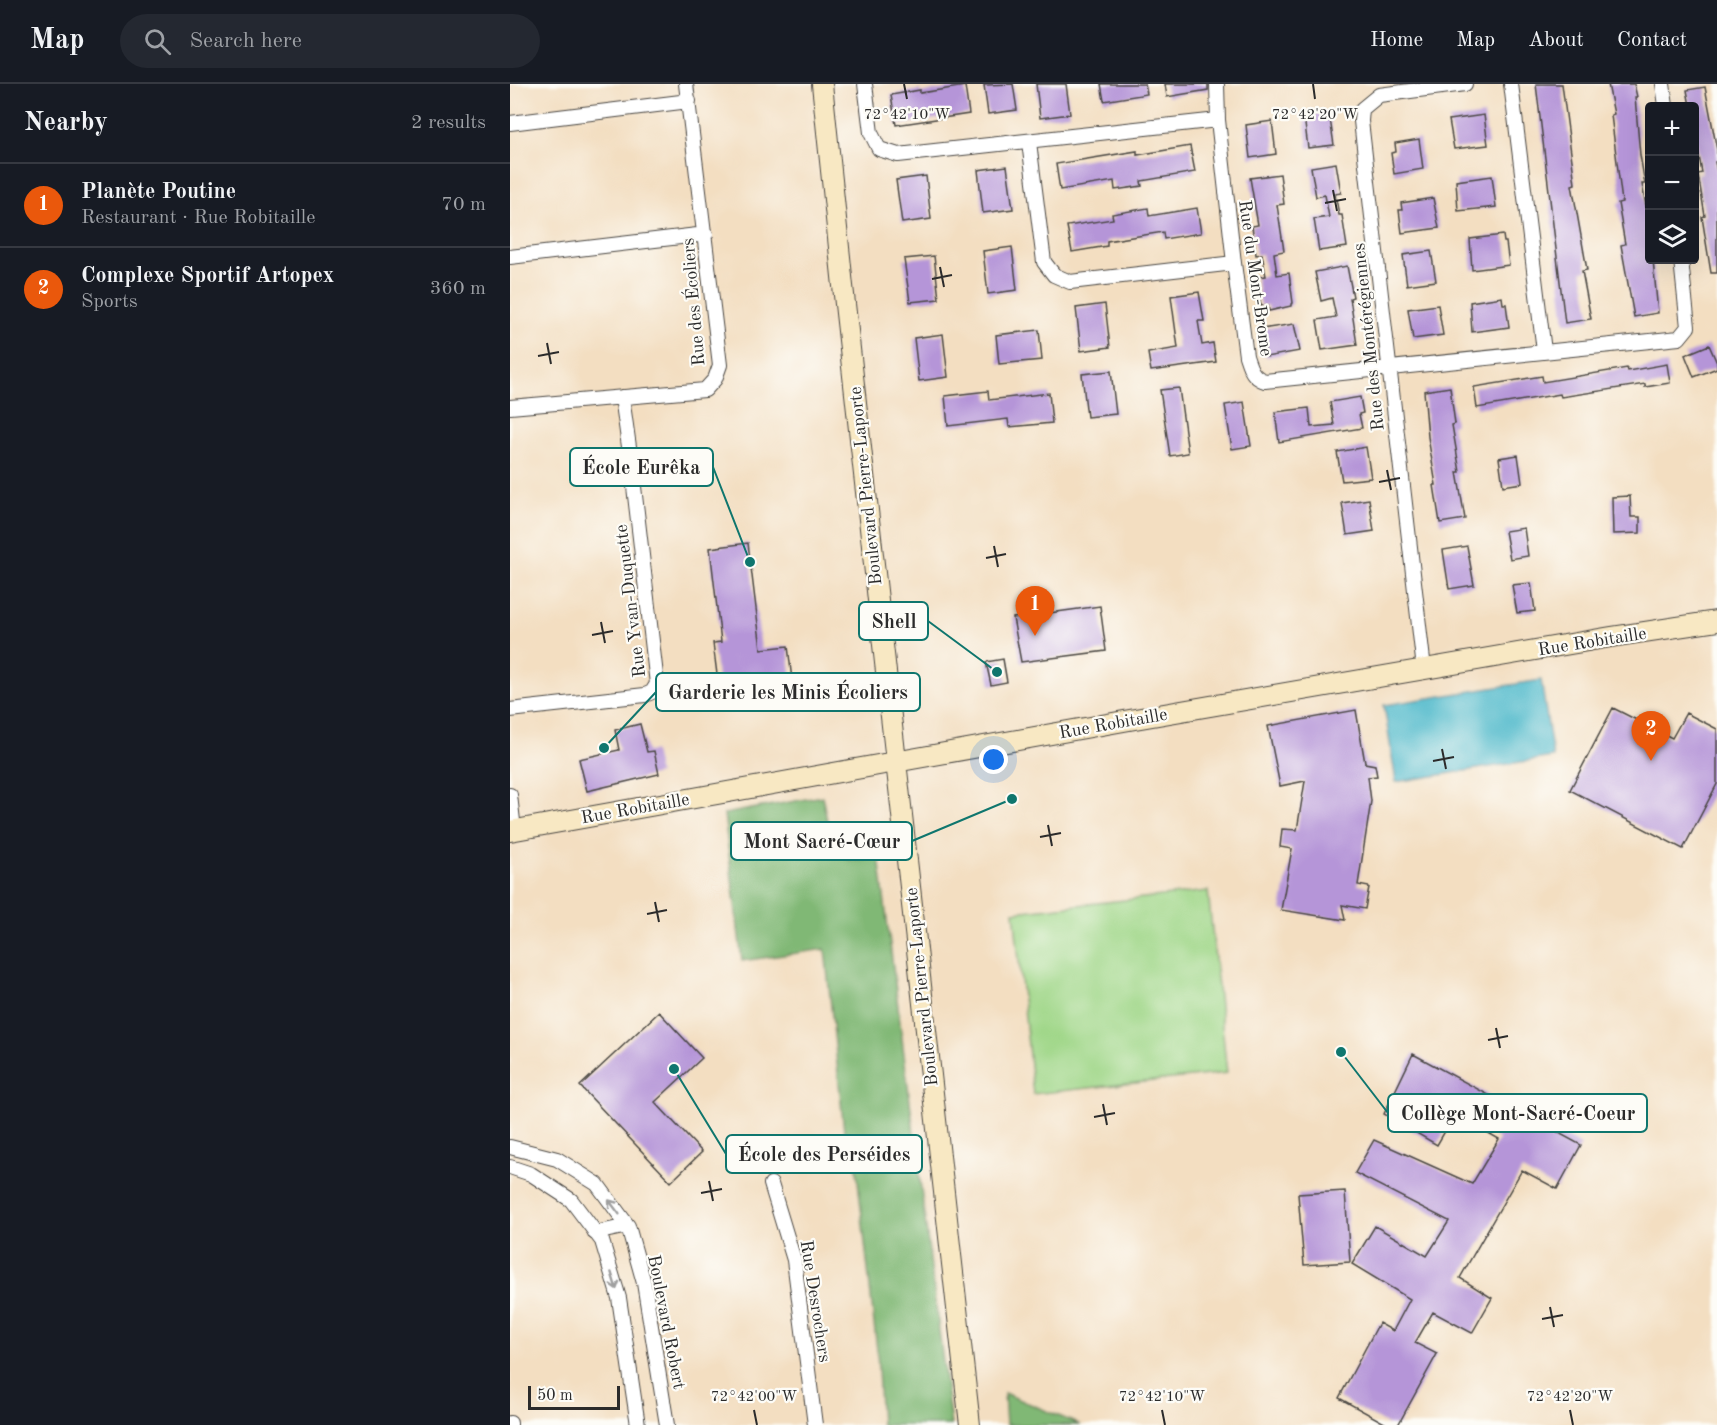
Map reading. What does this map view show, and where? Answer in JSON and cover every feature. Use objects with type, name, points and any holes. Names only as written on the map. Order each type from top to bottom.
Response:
[{"type":"main road","name":"Boulevard Pierre-Laporte","points":[[822,84],[970,1425]]},
{"type":"main road","name":"Rue Robitaille","points":[[512,830],[1424,669],[1717,621]]},
{"type":"street","name":"Rue des Écoliers","points":[[510,407],[705,390],[715,380],[720,365],[706,234],[686,84]]},
{"type":"street","points":[[865,84],[871,133],[879,148],[897,155],[1218,120]]},
{"type":"street","name":"Rue du Mont-Brome","points":[[1217,84],[1218,120],[1246,356],[1257,378],[1276,381],[1679,338],[1688,327],[1681,264]]},
{"type":"street","name":"Rue des Montérégiennes","points":[[1424,669],[1361,121],[1362,109],[1379,95],[1465,84]]},
{"type":"street","points":[[1511,84],[1544,351]]},
{"type":"street","points":[[1663,84],[1665,102]]},
{"type":"street","points":[[510,123],[689,101]]},
{"type":"street","points":[[1029,142],[1044,262],[1054,275],[1070,282],[1234,263]]},
{"type":"street","points":[[510,257],[706,234]]},
{"type":"street","name":"Rue Yvan-Duquette","points":[[510,710],[645,695],[652,692],[657,684],[632,460],[622,397]]},
{"type":"street","points":[[510,795],[512,830]]},
{"type":"street","name":"Boulevard Robert","points":[[510,1147],[557,1159],[597,1184],[628,1226],[645,1283],[667,1425]]},
{"type":"street","points":[[510,1167],[531,1174],[571,1200],[602,1241],[619,1298],[638,1425]]},
{"type":"street","name":"Rue Desrochers","points":[[771,1184],[794,1260],[815,1425]]},
{"type":"street","points":[[595,1233],[628,1226]]},
{"type":"green space","points":[[822,796],[833,850],[850,860],[879,857],[951,1425],[881,1425],[877,1350],[856,1163],[846,1150],[825,949],[742,961],[724,814]]},
{"type":"green space","points":[[1208,891],[1227,1073],[1033,1094],[1014,912]]},
{"type":"green space","points":[[1004,1393],[1080,1425],[1006,1425]]},
{"type":"water","points":[[1541,680],[1553,757],[1396,782],[1384,705]]},
{"type":"building","points":[[1013,84],[1017,110],[988,114],[984,85]]},
{"type":"building","points":[[1036,84],[1066,84],[1070,114],[1040,118]]},
{"type":"building","points":[[1101,84],[1145,84],[1147,94],[1104,101]]},
{"type":"building","points":[[1165,84],[1208,84],[1208,90],[1167,97]]},
{"type":"building","points":[[1536,84],[1562,84],[1575,184],[1572,185],[1587,270],[1582,271],[1591,319],[1565,323]]},
{"type":"building","points":[[1608,84],[1634,84],[1645,184],[1642,184],[1645,201],[1645,264],[1653,264],[1658,313],[1634,317],[1621,245],[1625,244],[1618,203],[1622,202],[1611,115],[1614,114]]},
{"type":"building","points":[[965,86],[969,114],[896,125],[891,95]]},
{"type":"building","points":[[1705,87],[1717,150],[1717,162],[1715,162],[1717,172],[1717,273],[1711,273],[1702,217],[1705,216],[1699,180],[1699,174],[1702,173],[1699,156],[1699,102],[1689,102],[1687,90]]},
{"type":"building","points":[[1329,112],[1334,145],[1308,148],[1304,116]]},
{"type":"building","points":[[1484,115],[1488,145],[1454,149],[1449,120]]},
{"type":"building","points":[[1272,121],[1276,154],[1250,158],[1246,125]]},
{"type":"building","points":[[1419,139],[1423,169],[1394,174],[1391,153],[1396,152],[1395,143]]},
{"type":"building","points":[[1190,146],[1195,172],[1141,181],[1142,186],[1115,190],[1114,181],[1060,190],[1056,164],[1137,151],[1137,155]]},
{"type":"building","points":[[1336,163],[1341,193],[1335,194],[1339,215],[1342,215],[1347,247],[1319,251],[1314,219],[1329,217],[1325,195],[1316,197],[1311,167]]},
{"type":"building","points":[[1007,166],[1013,209],[983,213],[978,170]]},
{"type":"building","points":[[1280,174],[1284,204],[1277,205],[1284,251],[1274,253],[1277,275],[1289,273],[1293,303],[1291,306],[1269,311],[1268,305],[1261,306],[1256,277],[1266,276],[1262,254],[1256,255],[1252,226],[1258,225],[1250,178]]},
{"type":"building","points":[[926,176],[931,219],[902,223],[896,180]]},
{"type":"building","points":[[1492,176],[1496,207],[1458,211],[1456,181]]},
{"type":"building","points":[[1433,198],[1439,228],[1402,233],[1399,210],[1402,210],[1401,203]]},
{"type":"building","points":[[1148,208],[1149,216],[1197,208],[1201,233],[1164,239],[1163,232],[1107,241],[1107,246],[1072,252],[1067,226],[1113,219],[1112,214]]},
{"type":"building","points":[[1503,235],[1509,265],[1472,270],[1470,239]]},
{"type":"building","points":[[1012,247],[1017,290],[988,294],[983,251]]},
{"type":"building","points":[[1431,251],[1436,281],[1407,285],[1403,255]]},
{"type":"building","points":[[934,256],[939,299],[910,302],[904,259]]},
{"type":"building","points":[[1347,266],[1353,297],[1350,298],[1357,345],[1322,350],[1317,320],[1336,317],[1332,298],[1321,301],[1315,272]]},
{"type":"building","points":[[1199,292],[1204,321],[1198,321],[1202,345],[1213,343],[1216,362],[1151,371],[1148,353],[1178,348],[1171,296]]},
{"type":"building","points":[[1502,297],[1503,304],[1506,304],[1509,327],[1472,332],[1470,302]]},
{"type":"building","points":[[1105,304],[1110,347],[1081,351],[1076,308]]},
{"type":"building","points":[[1438,305],[1443,335],[1413,339],[1408,309]]},
{"type":"building","points":[[1294,324],[1300,351],[1266,357],[1262,329]]},
{"type":"building","points":[[1039,330],[1042,360],[999,364],[996,335]]},
{"type":"building","points":[[943,334],[948,377],[919,381],[914,338]]},
{"type":"building","points":[[1709,345],[1717,368],[1694,377],[1685,355]]},
{"type":"building","points":[[1667,364],[1670,383],[1645,387],[1645,384],[1561,397],[1560,394],[1477,408],[1474,387],[1542,376],[1543,382]]},
{"type":"building","points":[[1111,371],[1116,414],[1087,417],[1082,374]]},
{"type":"building","points":[[1450,387],[1455,424],[1452,425],[1460,472],[1457,472],[1465,519],[1440,523],[1424,391]]},
{"type":"building","points":[[1179,388],[1188,453],[1170,456],[1160,390]]},
{"type":"building","points":[[988,391],[989,400],[1049,393],[1052,423],[1009,427],[1008,419],[948,426],[945,396]]},
{"type":"building","points":[[1360,397],[1363,413],[1359,414],[1362,428],[1279,442],[1275,412],[1309,408],[1311,427],[1334,425],[1330,402]]},
{"type":"building","points":[[1244,402],[1251,446],[1232,449],[1225,405]]},
{"type":"building","points":[[1366,447],[1371,478],[1342,481],[1337,452]]},
{"type":"building","points":[[1518,455],[1522,483],[1503,486],[1499,458]]},
{"type":"building","points":[[1630,496],[1631,517],[1640,517],[1640,533],[1613,534],[1612,497]]},
{"type":"building","points":[[1369,499],[1374,531],[1347,535],[1342,503]]},
{"type":"building","points":[[1524,528],[1528,556],[1510,559],[1505,531]]},
{"type":"building","points":[[748,543],[761,649],[788,646],[794,697],[753,702],[752,694],[720,698],[713,643],[721,642],[710,548]]},
{"type":"building","points":[[1467,546],[1474,585],[1449,589],[1443,550]]},
{"type":"building","points":[[1531,583],[1535,611],[1517,613],[1512,585]]},
{"type":"building","points":[[1100,606],[1106,651],[1021,662],[1013,618]]},
{"type":"building","points":[[1003,659],[1007,682],[991,685],[986,662]]},
{"type":"building","points":[[1613,708],[1672,738],[1686,713],[1717,729],[1717,784],[1683,849],[1570,790]]},
{"type":"building","points":[[1356,710],[1365,763],[1375,765],[1377,776],[1368,777],[1371,801],[1358,885],[1369,887],[1365,909],[1342,905],[1345,920],[1281,910],[1292,849],[1280,847],[1282,829],[1297,830],[1305,781],[1280,786],[1268,726]]},
{"type":"building","points":[[640,724],[647,752],[654,751],[659,774],[587,791],[579,759],[619,750],[615,730]]},
{"type":"building","points":[[659,1012],[702,1058],[655,1102],[702,1152],[671,1182],[580,1086]]},
{"type":"building","points":[[1413,1054],[1581,1145],[1557,1189],[1522,1170],[1460,1278],[1492,1298],[1472,1333],[1433,1312],[1415,1343],[1437,1354],[1398,1425],[1388,1425],[1339,1398],[1379,1323],[1393,1331],[1410,1299],[1352,1264],[1375,1226],[1427,1256],[1449,1221],[1355,1173],[1374,1140],[1472,1184],[1499,1139],[1455,1114],[1437,1145],[1384,1114]]},
{"type":"building","points":[[1345,1191],[1350,1262],[1304,1265],[1298,1194]]},
{"type":"place","name":"École Eurêka","points":[[750,562]]},
{"type":"place","name":"Planète Poutine","points":[[1035,636]]},
{"type":"place","name":"Shell","points":[[997,672]]},
{"type":"place","name":"Garderie les Minis Écoliers","points":[[604,748]]},
{"type":"place","name":"Complexe Sportif Artopex","points":[[1651,761]]},
{"type":"place","name":"Mont Sacré-Cœur","points":[[1012,799]]},
{"type":"place","name":"Collège Mont-Sacré-Coeur","points":[[1341,1052]]},
{"type":"place","name":"École des Perséides","points":[[674,1069]]}]
